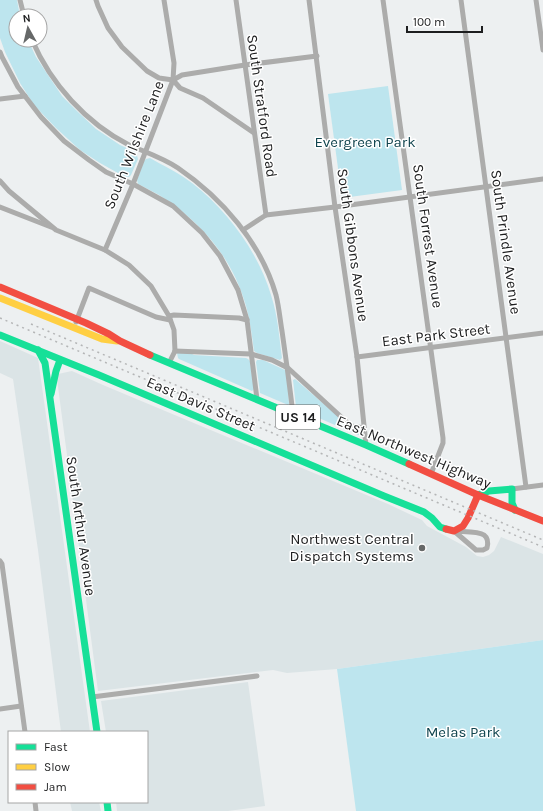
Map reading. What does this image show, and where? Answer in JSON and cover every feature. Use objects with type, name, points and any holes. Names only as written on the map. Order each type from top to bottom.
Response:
[{"type":"street","points":[[96,0],[108,28],[122,47],[147,71],[159,78],[173,80],[182,75],[317,56]]},
{"type":"street","name":"South Wilshire Lane","points":[[105,250],[133,184],[173,80],[174,63],[164,0]]},
{"type":"street","name":"South Stratford Road","points":[[236,0],[266,215]]},
{"type":"street","name":"South Gibbons Avenue","points":[[309,0],[335,207],[356,357],[366,445]]},
{"type":"street","name":"South Forrest Avenue","points":[[383,0],[444,444],[431,474]]},
{"type":"street","name":"South Prindle Avenue","points":[[461,0],[526,487]]},
{"type":"street","points":[[536,0],[543,50]]},
{"type":"street","points":[[36,48],[56,82],[85,115],[100,128],[113,136],[177,167],[203,187],[220,203],[243,230],[262,259],[276,296],[288,368],[293,415]]},
{"type":"street","points":[[0,52],[13,78],[25,96],[41,117],[69,144],[106,172],[133,184],[173,206],[202,233],[216,250],[238,290],[247,320],[250,354],[257,399]]},
{"type":"street","points":[[173,80],[180,88],[203,98],[254,133]]},
{"type":"street","points":[[0,99],[25,96]]},
{"type":"street","points":[[243,230],[266,215],[543,180]]},
{"type":"street","points":[[0,181],[10,192],[56,230]]},
{"type":"street","points":[[0,207],[105,250],[129,265],[150,286],[169,318],[174,330],[175,351],[169,363]]},
{"type":"street","points":[[0,297],[2,288]]},
{"type":"street","name":"East Northwest Highway","points":[[2,288],[109,334],[120,341],[169,363],[366,445],[478,495],[543,521]]},
{"type":"street","points":[[74,328],[89,288],[156,317],[169,318],[174,315],[239,318],[247,320]]},
{"type":"street","name":"East Northwest Highway","points":[[0,297],[102,339],[120,341]]},
{"type":"street","name":"East Park Street","points":[[356,357],[543,333]]},
{"type":"street","name":"East Davis Street","points":[[0,335],[99,375],[384,496],[412,506],[424,512],[440,527],[454,531],[485,535],[488,544],[487,548],[483,550],[476,550],[454,531]]},
{"type":"street","points":[[37,350],[44,360],[50,398]]},
{"type":"street","points":[[175,351],[250,354],[272,360],[288,368],[351,426],[364,428]]},
{"type":"street","name":"South Arthur Avenue","points":[[60,360],[50,398],[97,731]]},
{"type":"street","points":[[454,531],[463,526],[478,495],[489,491],[543,485]]},
{"type":"street","points":[[512,489],[512,504],[515,510]]},
{"type":"street","points":[[0,560],[2,564],[25,731]]},
{"type":"street","points":[[92,697],[257,676]]},
{"type":"street","points":[[0,710],[22,706]]},
{"type":"shaded area","points":[[0,341],[38,358],[90,731],[61,731],[38,550],[13,379],[0,373]]},
{"type":"shaded area","points":[[72,371],[388,504],[422,520],[427,526],[466,547],[477,556],[483,557],[489,555],[494,551],[501,537],[543,554],[543,640],[337,669],[287,673],[273,670],[98,691],[57,379],[58,374]]},
{"type":"shaded area","points":[[248,682],[265,806],[228,811],[117,811],[116,803],[148,803],[148,731],[106,731],[101,701]]},
{"type":"shaded area","points":[[70,803],[99,803],[101,811],[72,811]]},
{"type":"green space","points":[[0,0],[17,0],[18,8],[8,8],[8,48],[32,48],[36,57],[62,96],[78,112],[96,129],[120,145],[136,152],[138,159],[129,177],[125,177],[80,150],[34,105],[20,83],[0,38]]},
{"type":"green space","name":"Evergreen Park","points":[[388,86],[402,190],[342,198],[328,94]]},
{"type":"green space","points":[[150,158],[182,176],[205,194],[229,219],[250,248],[265,279],[273,303],[278,326],[282,358],[280,360],[254,351],[249,317],[240,289],[225,259],[215,245],[192,220],[179,209],[159,195],[138,184],[137,180],[144,161]]},
{"type":"green space","points":[[177,353],[246,358],[250,361],[254,389],[252,391],[179,359]]},
{"type":"green space","points":[[257,360],[263,360],[285,370],[287,373],[288,405],[260,393]]},
{"type":"green space","points":[[295,379],[350,427],[361,431],[360,435],[298,409],[296,407],[293,380]]},
{"type":"green space","name":"Melas Park","points":[[543,640],[543,811],[356,811],[337,669]]},
{"type":"railway","points":[[0,318],[543,547]]},
{"type":"railway","points":[[31,324],[543,540]]},
{"type":"traffic: fast","points":[[0,335],[99,375],[424,512],[440,527],[446,529]]},
{"type":"traffic: fast","points":[[38,350],[45,363],[97,731]]},
{"type":"traffic: fast","points":[[150,355],[409,464]]},
{"type":"traffic: fast","points":[[51,394],[60,360]]},
{"type":"traffic: fast","points":[[478,495],[489,491],[512,489],[512,503],[515,510]]},
{"type":"traffic: fast","points":[[107,803],[108,811]]},
{"type":"traffic: slow","points":[[0,298],[102,339],[117,341]]},
{"type":"traffic: jam","points":[[0,287],[86,323],[150,355]]},
{"type":"traffic: jam","points":[[409,464],[478,495],[543,521]]},
{"type":"traffic: jam","points":[[446,529],[454,531],[463,526],[478,495]]},
{"type":"place","name":"Northwest Central Dispatch Systems","points":[[422,548]]}]
